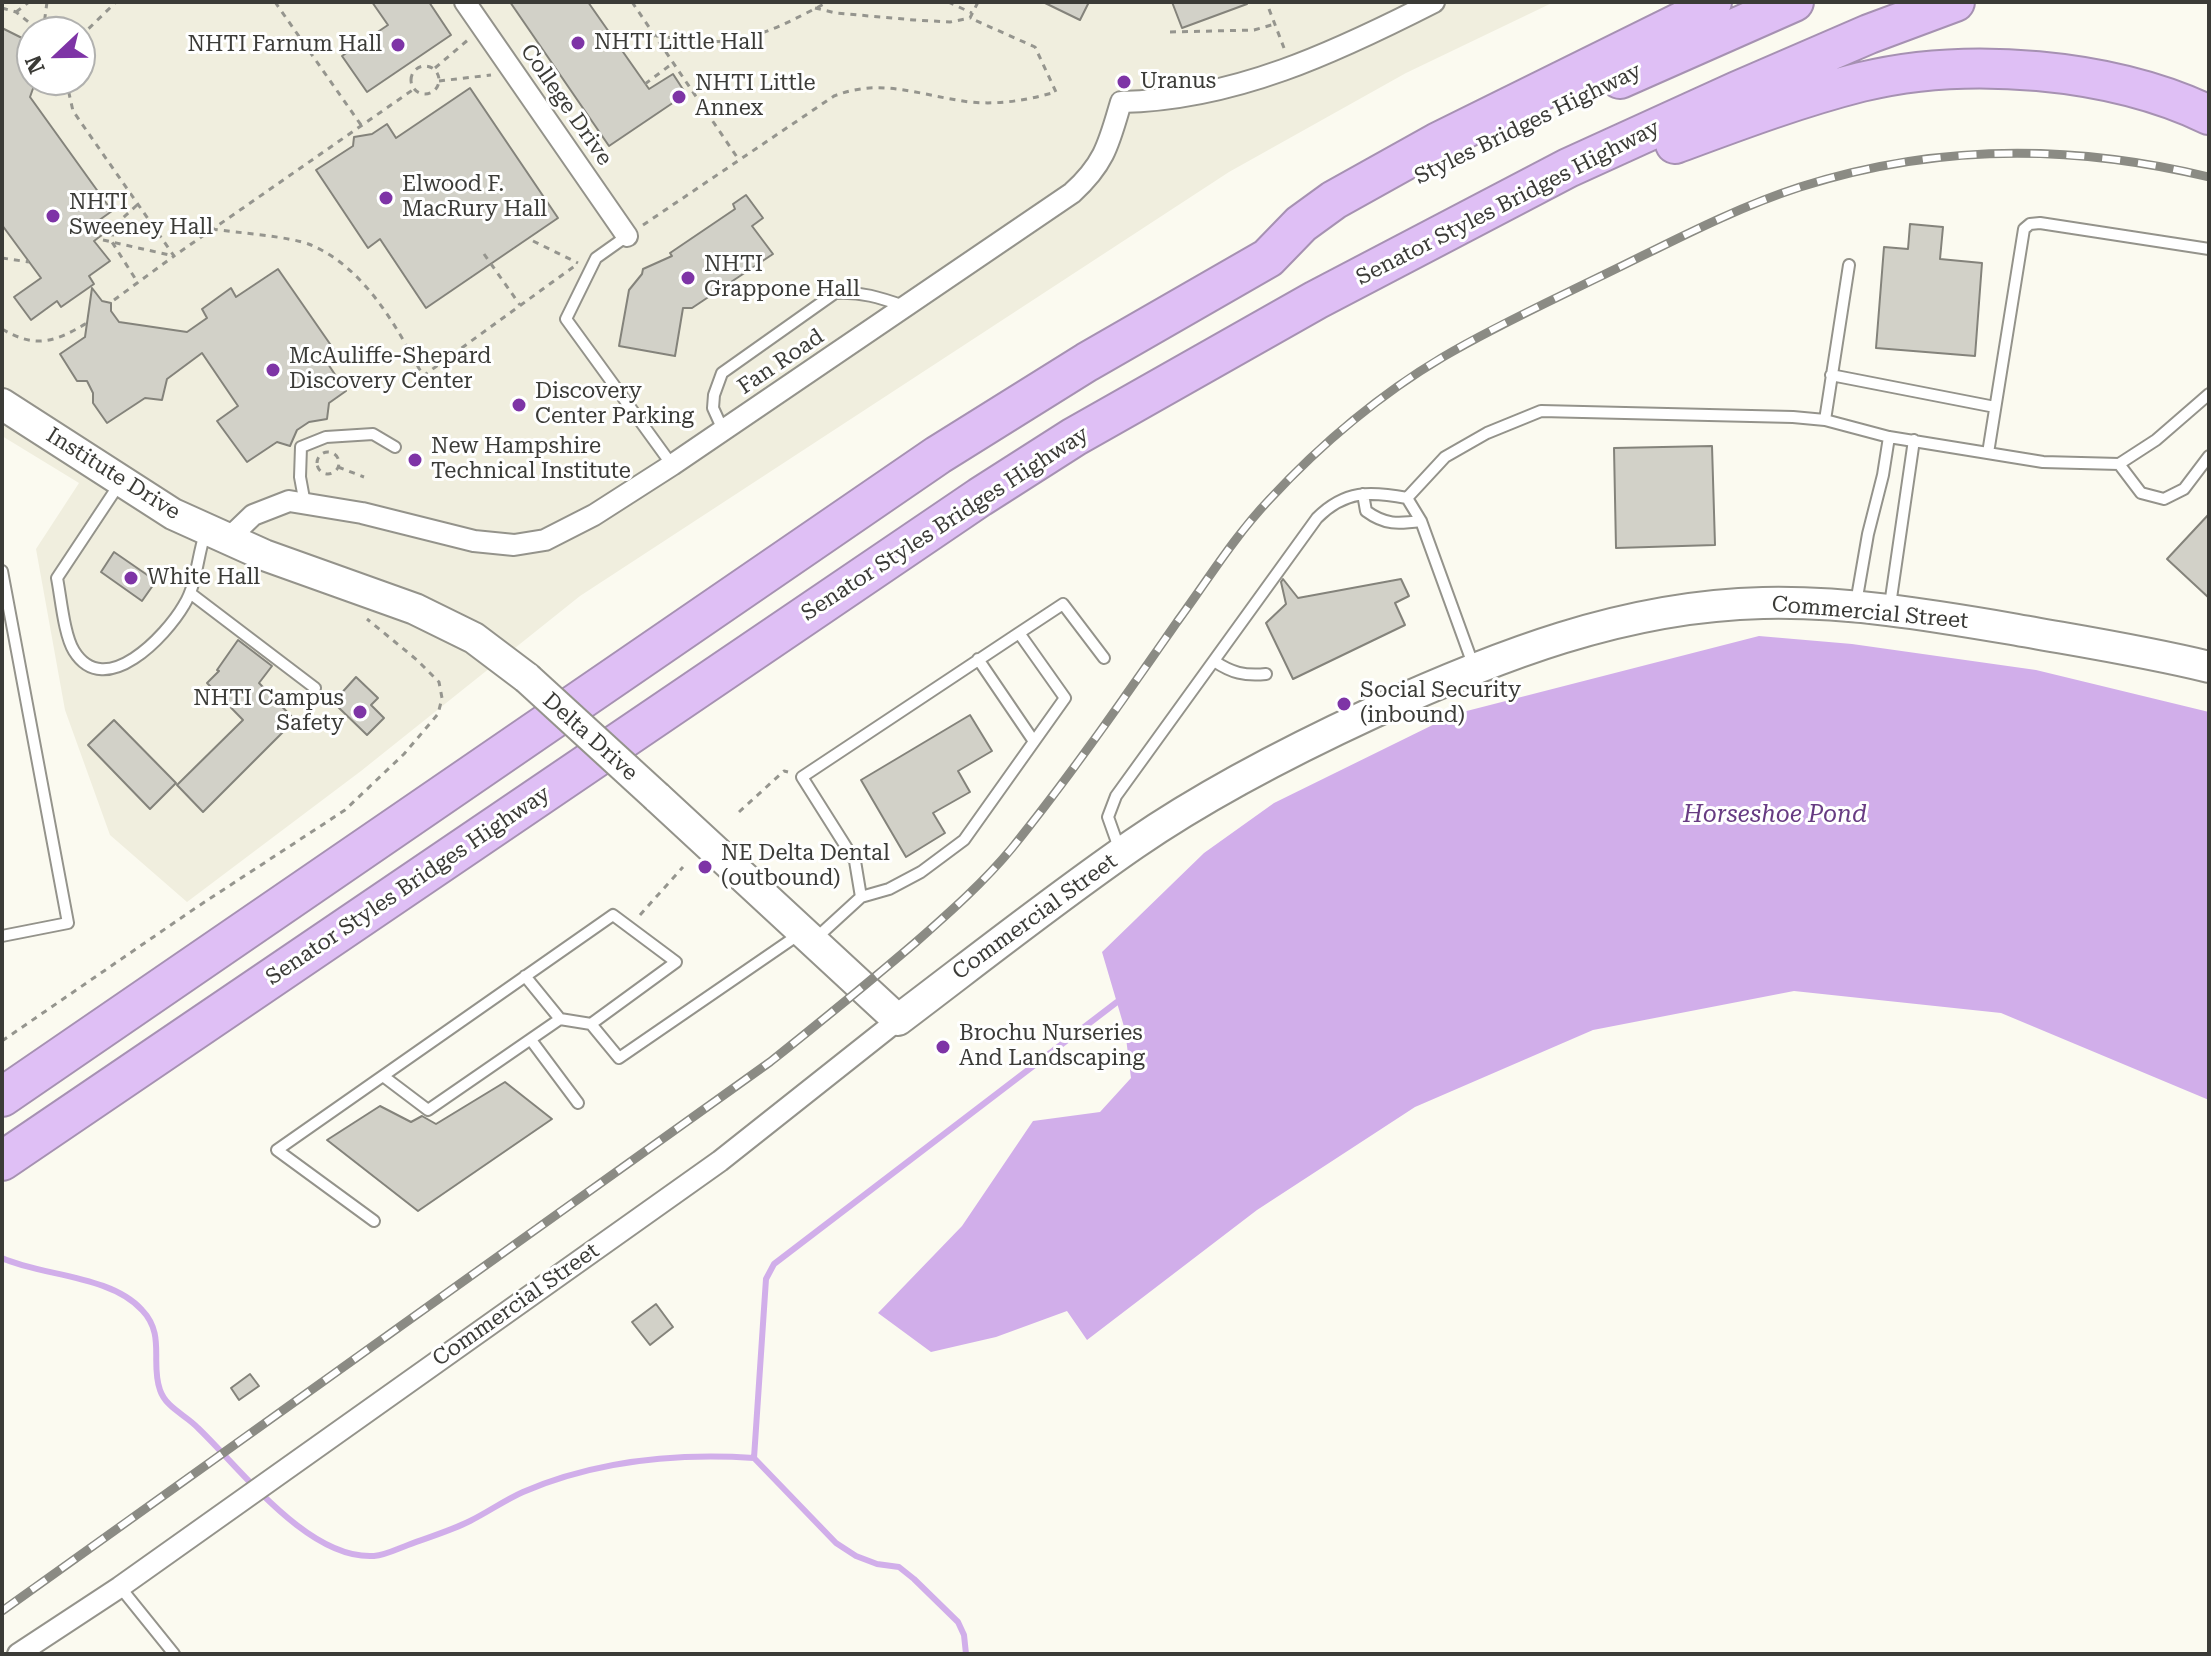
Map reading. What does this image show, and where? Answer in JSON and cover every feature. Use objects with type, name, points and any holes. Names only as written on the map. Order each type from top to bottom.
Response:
[{"type":"highway","points":[[2,1097],[938,455],[1087,362],[1268,258],[1301,224],[1334,200],[1438,142],[1695,15],[1712,2]]},
{"type":"highway","name":"Styles Bridges Highway","points":[[1268,258],[1412,181],[1582,97],[1794,2]]},
{"type":"highway","name":"Senator Styles Bridges Highway","points":[[2,1161],[980,497],[1074,437],[1276,323],[1568,168],[1869,34],[1955,2]]},
{"type":"highway","points":[[1449,231],[1517,211],[1674,145],[1778,106],[1863,82],[1906,74],[1993,69],[2059,74],[2102,81],[2186,104],[2209,115]]},
{"type":"street","name":"College Drive","points":[[465,2],[627,236]]},
{"type":"street","name":"Fan Road","points":[[217,534],[289,501],[362,513],[474,541],[514,545],[545,540],[567,531],[672,465],[1072,193],[1093,174],[1107,150],[1121,102],[1197,96],[1240,85],[1356,42],[1434,2]]},
{"type":"street","name":"Institute Drive","points":[[2,404],[173,514],[217,534]]},
{"type":"street","name":"Delta Drive","points":[[217,534],[264,555],[415,609],[474,638],[527,678],[898,1020]]},
{"type":"street","name":"Commercial Street","points":[[18,1654],[243,1501],[720,1161],[898,1020],[1121,854],[1243,778],[1326,734],[1474,667],[1571,634],[1668,611],[1763,603],[1855,607],[1961,620],[2124,648],[2209,667]]},
{"type":"lane","points":[[1988,453],[2024,229],[2030,224],[2040,223],[2209,249]]},
{"type":"lane","points":[[627,236],[596,258],[566,319],[672,465]]},
{"type":"lane","points":[[1825,420],[1849,265]]},
{"type":"lane","points":[[723,430],[713,408],[722,373],[835,293],[850,291],[877,296],[906,307]]},
{"type":"lane","points":[[1831,375],[1995,407]]},
{"type":"lane","points":[[1407,498],[1445,457],[1487,433],[1541,411],[1762,414],[1825,420],[1889,437],[2048,463],[2119,464],[2156,440],[2209,394]]},
{"type":"lane","points":[[305,504],[300,477],[301,447],[326,437],[373,434],[395,447]]},
{"type":"lane","points":[[1855,607],[1889,437]]},
{"type":"lane","points":[[1889,611],[1914,440]]},
{"type":"lane","points":[[2119,464],[2141,493],[2164,499],[2184,489],[2209,456]]},
{"type":"lane","points":[[121,481],[57,578],[72,648],[82,662],[112,670],[130,662],[163,635],[185,605],[217,534]]},
{"type":"lane","points":[[1121,854],[1108,817],[1116,796],[1317,518],[1345,496],[1381,493],[1407,498],[1421,521],[1474,667]]},
{"type":"lane","points":[[1363,494],[1366,511],[1380,521],[1394,524],[1421,521]]},
{"type":"lane","points":[[2,571],[68,923],[2,936]]},
{"type":"lane","points":[[190,593],[315,688]]},
{"type":"lane","points":[[861,897],[855,861],[802,777],[1063,604],[1104,658]]},
{"type":"lane","points":[[525,976],[560,1019],[591,1024],[619,1058],[808,936],[861,897],[889,889],[943,858],[964,840],[1065,698],[1019,633]]},
{"type":"lane","points":[[978,659],[1033,740]]},
{"type":"lane","points":[[1214,661],[1244,676],[1266,674]]},
{"type":"lane","points":[[374,1221],[277,1150],[613,915],[676,962],[591,1024]]},
{"type":"lane","points":[[383,1076],[428,1110],[560,1019]]},
{"type":"lane","points":[[531,1040],[578,1103]]},
{"type":"lane","points":[[120,1587],[174,1654]]},
{"type":"path","points":[[16,12],[29,2]]},
{"type":"path","points":[[96,21],[116,2]]},
{"type":"path","points":[[284,2],[276,4],[361,125]]},
{"type":"path","points":[[632,2],[739,160]]},
{"type":"path","points":[[656,36],[724,41],[747,38],[828,2]]},
{"type":"path","points":[[627,236],[834,96],[855,88],[892,87],[970,102],[1006,103],[1056,92],[1035,47],[948,2]]},
{"type":"path","points":[[815,8],[836,13],[950,22],[971,16],[978,2]]},
{"type":"path","points":[[2,8],[21,16]]},
{"type":"path","points":[[1269,9],[1285,52]]},
{"type":"path","points":[[1170,32],[1254,30],[1275,24]]},
{"type":"path","points":[[434,69],[472,37]]},
{"type":"path","points":[[645,84],[673,63]]},
{"type":"path","points":[[426,65],[434,69],[439,81],[435,90],[427,94],[414,89],[411,80],[414,72],[426,65]]},
{"type":"path","points":[[439,81],[498,74]]},
{"type":"path","points":[[114,300],[414,89]]},
{"type":"path","points":[[70,96],[73,111],[174,256]]},
{"type":"path","points":[[138,204],[113,227],[112,242],[138,283]]},
{"type":"path","points":[[212,229],[309,244],[340,260],[396,327],[423,376],[578,263],[596,258]]},
{"type":"path","points":[[103,240],[174,256]]},
{"type":"path","points":[[533,241],[578,263]]},
{"type":"path","points":[[484,254],[520,305]]},
{"type":"path","points":[[2,258],[29,262]]},
{"type":"path","points":[[2,329],[29,341],[47,342],[63,338],[87,323]]},
{"type":"path","points":[[325,453],[331,453],[339,460],[338,467],[334,472],[324,473],[318,461],[325,453]]},
{"type":"path","points":[[338,467],[364,477]]},
{"type":"path","points":[[2,1041],[345,810],[404,754],[430,724],[438,714],[442,698],[439,682],[362,614]]},
{"type":"path","points":[[739,812],[784,771],[802,777]]},
{"type":"path","points":[[630,927],[683,867]]},
{"type":"shaded area","name":"New Hampshire Technical Institute","points":[[2,2],[1554,2],[1406,73],[1229,172],[580,596],[361,771],[187,902],[110,835],[65,710],[36,549],[79,483],[2,436]]},
{"type":"water","name":"Horseshoe Pond","points":[[1759,636],[1852,644],[2036,670],[2209,712],[2209,1100],[2001,1013],[1794,991],[1593,1030],[1415,1107],[1257,1210],[1087,1340],[1067,1311],[996,1337],[931,1352],[878,1313],[962,1226],[1033,1121],[1100,1112],[1131,1078],[1125,1030],[1102,952],[1204,853],[1274,803],[1455,714]]},
{"type":"building","name":"NHTI Farnum Hall","points":[[372,2],[429,2],[451,35],[367,92],[342,56],[388,25]]},
{"type":"building","name":"NHTI Little Hall","points":[[510,2],[588,2],[649,89],[673,74],[686,94],[609,146]]},
{"type":"building","points":[[1043,2],[1089,2],[1080,20]]},
{"type":"building","points":[[1172,2],[1246,2],[1247,4],[1182,28]]},
{"type":"building","name":"NHTI Sweeney Hall","points":[[2,28],[16,35],[16,96],[30,96],[112,211],[98,221],[106,232],[94,241],[110,261],[89,276],[94,284],[61,307],[57,301],[31,320],[14,297],[41,278],[2,225]]},
{"type":"building","name":"Elwood F. MacRury Hall","points":[[470,88],[558,218],[426,308],[380,239],[368,248],[316,170],[353,146],[354,137],[372,134],[387,124],[396,138]]},
{"type":"building","name":"NHTI Grappone Hall","points":[[746,195],[763,218],[752,226],[773,254],[692,308],[683,308],[675,356],[619,346],[629,290],[643,269],[672,256],[670,253],[735,209],[733,204]]},
{"type":"building","points":[[1910,224],[1943,227],[1940,259],[1982,263],[1975,356],[1876,348],[1884,247],[1908,249]]},
{"type":"building","name":"McAuliffe-Shepard Discovery Center","points":[[278,269],[337,354],[326,361],[346,391],[329,403],[327,419],[309,422],[297,430],[290,446],[277,442],[247,462],[217,421],[238,406],[202,353],[167,379],[162,400],[145,398],[107,423],[93,403],[93,393],[87,381],[77,381],[60,354],[85,337],[92,288],[102,301],[111,303],[111,311],[119,322],[187,332],[207,318],[202,309],[231,288],[236,297]]},
{"type":"building","points":[[1712,446],[1715,545],[1616,548],[1614,448]]},
{"type":"building","points":[[2209,514],[2209,598],[2167,559]]},
{"type":"building","name":"White Hall","points":[[114,552],[156,581],[142,601],[101,572]]},
{"type":"building","points":[[1283,579],[1298,598],[1401,579],[1409,596],[1395,603],[1405,625],[1293,679],[1266,623],[1286,604]]},
{"type":"building","points":[[238,640],[272,666],[259,683],[295,720],[203,812],[177,785],[243,720],[207,683],[219,671]]},
{"type":"building","name":"NHTI Campus Safety","points":[[356,677],[378,698],[371,705],[384,718],[367,735],[337,706],[342,700],[338,697]]},
{"type":"building","points":[[970,715],[992,751],[958,771],[970,792],[933,813],[945,833],[906,857],[861,780]]},
{"type":"building","points":[[114,720],[176,783],[150,809],[88,745]]},
{"type":"building","points":[[505,1082],[552,1119],[418,1211],[327,1140],[380,1106],[411,1122],[422,1116],[436,1124]]},
{"type":"building","points":[[656,1304],[673,1327],[650,1345],[632,1322]]},
{"type":"building","points":[[250,1374],[259,1386],[239,1400],[231,1388]]},
{"type":"waterway","points":[[754,1458],[766,1279],[774,1264],[1117,1002]]},
{"type":"waterway","points":[[2,1258],[94,1283],[129,1298],[142,1310],[154,1329],[157,1380],[171,1407],[198,1428],[277,1509],[325,1543],[349,1553],[374,1556],[391,1552],[455,1528],[550,1481],[607,1466],[666,1458],[754,1458],[836,1543],[856,1556],[877,1564],[899,1567],[914,1579],[958,1622],[964,1635],[966,1654]]},
{"type":"railway","points":[[2,1611],[770,1062],[916,942],[978,885],[1012,848],[1256,514],[1330,441],[1373,404],[1419,372],[1499,326],[1722,218],[1774,196],[1850,173],[1952,156],[2055,154],[2158,166],[2209,177]]},
{"type":"place","name":"NHTI Little Hall","points":[[578,43]]},
{"type":"place","name":"NHTI Farnum Hall","points":[[398,45]]},
{"type":"place","name":"Uranus","points":[[1124,82]]},
{"type":"place","name":"NHTI Little Annex","points":[[679,97]]},
{"type":"place","name":"Elwood F. MacRury Hall","points":[[386,198]]},
{"type":"place","name":"NHTI Sweeney Hall","points":[[53,216]]},
{"type":"place","name":"NHTI Grappone Hall","points":[[688,278]]},
{"type":"place","name":"McAuliffe-Shepard Discovery Center","points":[[273,370]]},
{"type":"place","name":"Discovery Center Parking","points":[[519,405]]},
{"type":"place","name":"New Hampshire Technical Institute","points":[[415,460]]},
{"type":"place","name":"White Hall","points":[[131,578]]},
{"type":"place","name":"Social Security (inbound)","points":[[1344,704]]},
{"type":"place","name":"NHTI Campus Safety","points":[[360,712]]},
{"type":"place","name":"NE Delta Dental (outbound)","points":[[705,867]]},
{"type":"place","name":"Brochu Nurseries And Landscaping","points":[[943,1047]]}]
